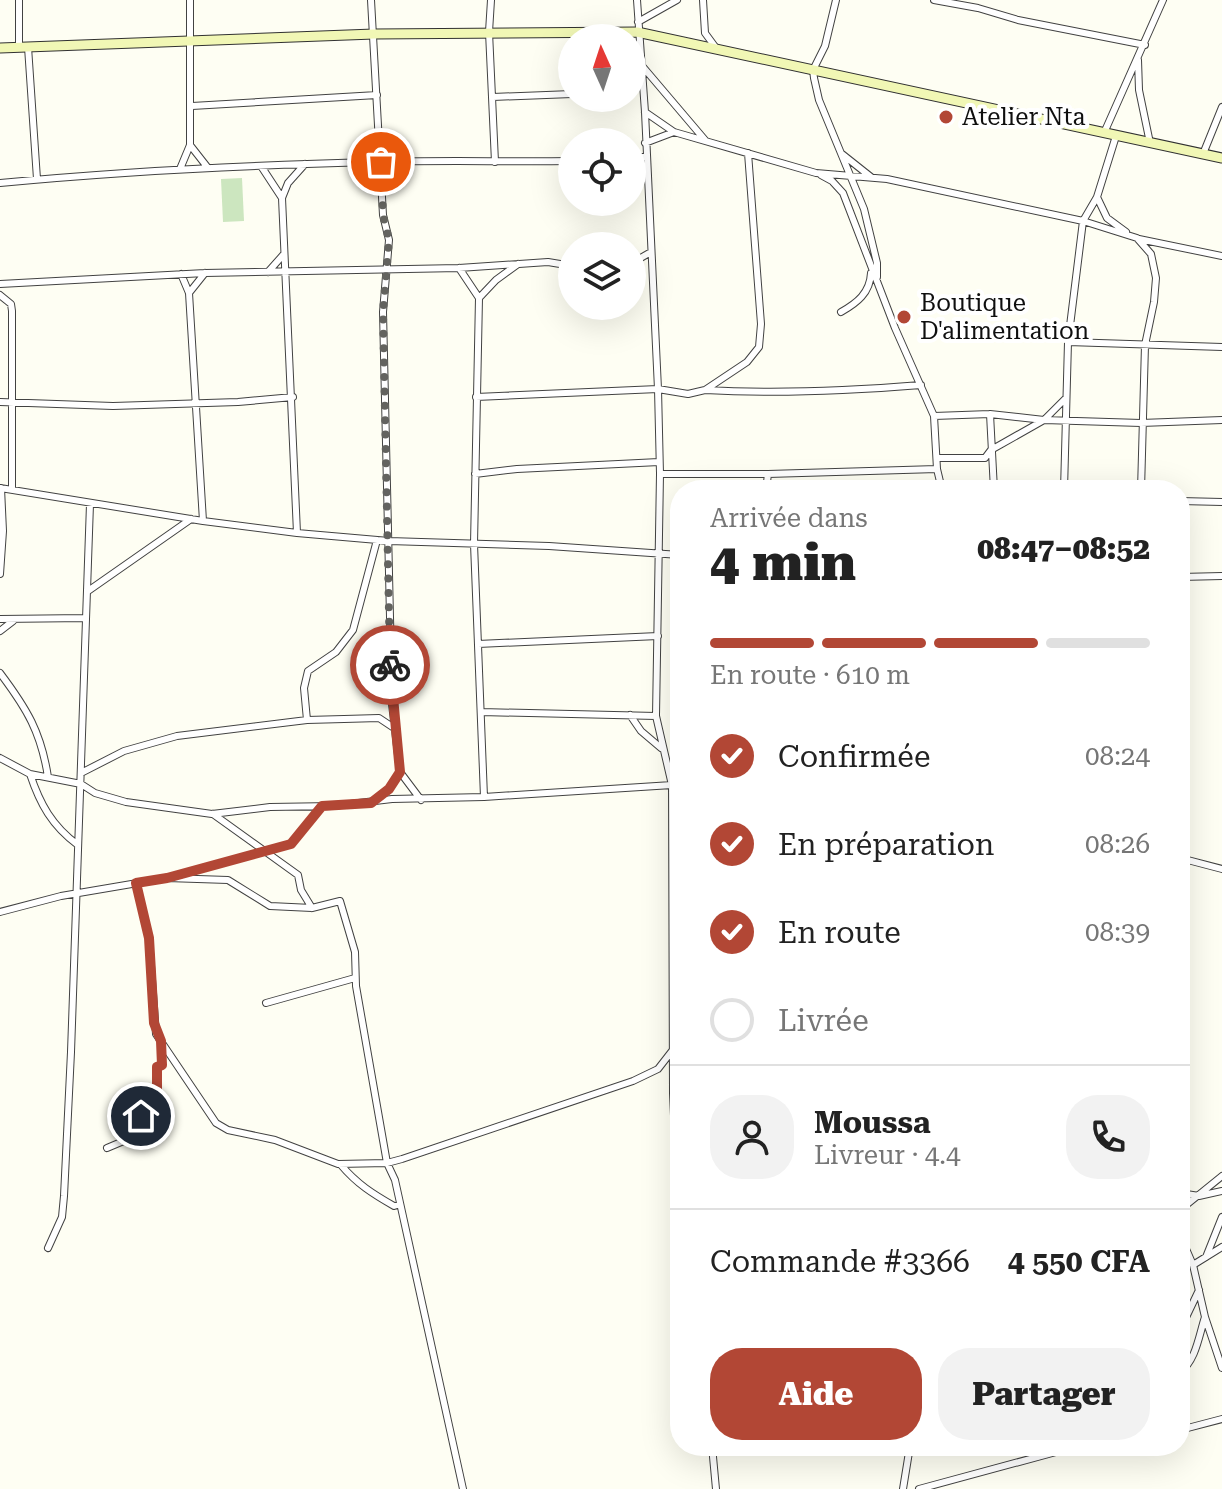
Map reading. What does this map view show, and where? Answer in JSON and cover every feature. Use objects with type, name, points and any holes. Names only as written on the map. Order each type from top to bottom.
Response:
[{"type":"main road","points":[[646,29],[717,49],[1222,158]]},
{"type":"main road","points":[[0,48],[558,30]]},
{"type":"street","points":[[19,0],[37,179]]},
{"type":"street","points":[[180,169],[190,145],[190,0]]},
{"type":"street","points":[[371,0],[383,215],[389,240],[383,312],[392,704],[400,772],[421,800]]},
{"type":"street","points":[[491,0],[489,32],[495,162]]},
{"type":"street","points":[[637,0],[637,24]]},
{"type":"street","points":[[641,24],[677,0]]},
{"type":"street","points":[[703,0],[705,33],[717,49]]},
{"type":"street","points":[[836,0],[825,46],[813,70],[819,100],[864,209],[877,263],[878,285]]},
{"type":"street","points":[[934,0],[1145,45]]},
{"type":"street","points":[[1104,133],[1163,0]]},
{"type":"street","points":[[1138,59],[1139,90],[1150,143]]},
{"type":"street","points":[[646,71],[705,140]]},
{"type":"street","points":[[192,106],[377,95]]},
{"type":"street","points":[[493,97],[558,95]]},
{"type":"street","points":[[1203,154],[1222,107]]},
{"type":"street","points":[[645,112],[674,132],[816,173],[832,181],[843,193],[870,266],[934,416],[940,480]]},
{"type":"street","points":[[645,112],[645,128]]},
{"type":"street","points":[[646,143],[674,132]]},
{"type":"street","points":[[1064,480],[1068,342],[1083,221],[1097,197],[1116,136]]},
{"type":"street","points":[[190,145],[208,168]]},
{"type":"street","points":[[840,152],[871,177]]},
{"type":"street","points":[[705,390],[747,362],[759,347],[761,324],[748,153]]},
{"type":"street","points":[[646,157],[660,474],[655,716],[670,775]]},
{"type":"street","points":[[0,183],[180,169],[305,164],[558,161]]},
{"type":"street","points":[[297,533],[282,198],[288,183],[305,164]]},
{"type":"street","points":[[261,166],[282,198]]},
{"type":"street","points":[[816,173],[871,177],[1083,221],[1137,238],[1222,256]]},
{"type":"street","points":[[1097,197],[1107,218],[1137,238],[1151,254],[1156,278],[1145,345],[1141,480]]},
{"type":"street","points":[[646,255],[651,252]]},
{"type":"street","points":[[268,272],[285,253]]},
{"type":"street","points":[[479,298],[496,280],[519,264]]},
{"type":"street","points":[[0,284],[205,273],[558,264]]},
{"type":"street","points":[[841,312],[858,302],[864,294],[870,283],[870,266]]},
{"type":"street","points":[[459,268],[479,298],[474,544],[484,797]]},
{"type":"street","points":[[189,293],[205,273]]},
{"type":"street","points":[[181,274],[189,293],[203,521]]},
{"type":"street","points":[[0,295],[11,304],[12,311],[12,489]]},
{"type":"street","points":[[1068,342],[1222,347]]},
{"type":"street","points":[[476,397],[658,389],[688,394],[705,390],[756,394],[921,385]]},
{"type":"street","points":[[0,402],[78,406],[293,397]]},
{"type":"street","points":[[938,458],[985,458],[991,450],[1044,420],[1066,398]]},
{"type":"street","points":[[934,416],[990,414],[1044,420],[1141,423],[1222,420]]},
{"type":"street","points":[[990,414],[993,480]]},
{"type":"street","points":[[475,474],[659,462]]},
{"type":"street","points":[[660,474],[937,469]]},
{"type":"street","points":[[767,480],[768,474]]},
{"type":"street","points":[[0,574],[3,531],[1,488],[90,504],[297,533],[389,541],[670,554]]},
{"type":"street","points":[[1190,501],[1222,502]]},
{"type":"street","points":[[48,1248],[62,1217],[64,1196],[90,504]]},
{"type":"street","points":[[88,591],[191,519]]},
{"type":"street","points":[[307,720],[304,680],[314,665],[336,652],[353,630],[377,540]]},
{"type":"street","points":[[1190,577],[1222,576]]},
{"type":"street","points":[[0,619],[86,618]]},
{"type":"street","points":[[0,631],[16,619]]},
{"type":"street","points":[[478,644],[658,636]]},
{"type":"street","points":[[0,673],[22,700],[36,727],[48,777]]},
{"type":"street","points":[[379,718],[392,704]]},
{"type":"street","points":[[481,712],[655,716]]},
{"type":"street","points":[[630,715],[641,731],[661,748]]},
{"type":"street","points":[[655,716],[670,772]]},
{"type":"street","points":[[81,773],[107,758],[148,742],[177,736],[307,720],[379,718],[394,728]]},
{"type":"street","points":[[0,758],[30,774],[81,784],[95,793],[126,802],[212,814],[392,799],[670,790]]},
{"type":"street","points":[[371,803],[389,789],[400,772]]},
{"type":"street","points":[[30,774],[39,800],[52,822],[78,845]]},
{"type":"street","points":[[0,912],[75,894],[167,878],[291,844],[322,806]]},
{"type":"street","points":[[212,814],[298,875],[301,890],[312,908]]},
{"type":"street","points":[[1190,861],[1222,869]]},
{"type":"street","points":[[167,878],[228,880],[270,906],[312,908],[340,901],[355,952],[355,978],[387,1163],[395,1180],[463,1489]]},
{"type":"street","points":[[136,883],[149,938],[154,1023],[161,1041],[216,1123],[228,1130],[275,1140],[341,1165],[387,1163],[633,1081],[658,1069],[670,1054]]},
{"type":"street","points":[[266,1003],[355,978]]},
{"type":"street","points":[[107,1148],[126,1140],[134,1132],[157,1091],[157,1067],[162,1065],[161,1041]]},
{"type":"street","points":[[341,1165],[354,1181],[369,1192],[394,1206],[400,1204]]},
{"type":"street","points":[[1190,1203],[1222,1176]]},
{"type":"street","points":[[1190,1195],[1199,1196],[1222,1191]]},
{"type":"street","points":[[1206,1257],[1222,1217]]},
{"type":"street","points":[[1193,1265],[1222,1247]]},
{"type":"street","points":[[1190,1258],[1222,1368]]},
{"type":"street","points":[[1190,1309],[1199,1290]]},
{"type":"street","points":[[1190,1363],[1205,1317]]},
{"type":"street","points":[[1190,1427],[1222,1419]]},
{"type":"street","points":[[713,1456],[716,1489]]},
{"type":"street","points":[[903,1489],[908,1456]]},
{"type":"street","points":[[919,1489],[1040,1456]]},
{"type":"green space","points":[[242,178],[244,221],[223,222],[221,179]]},
{"type":"way so far","points":[[381,162],[383,215],[389,240],[383,312],[390,665]]},
{"type":"place","name":"Atelier Nta","points":[[946,117]]},
{"type":"place","name":"Boutique D'alimentation","points":[[904,317]]},
{"type":"route","points":[[141,1116],[157,1091],[157,1067],[162,1065],[161,1041],[154,1023],[149,938],[136,883],[167,878],[291,844],[322,806],[371,803],[389,789],[400,772],[390,665]]}]
